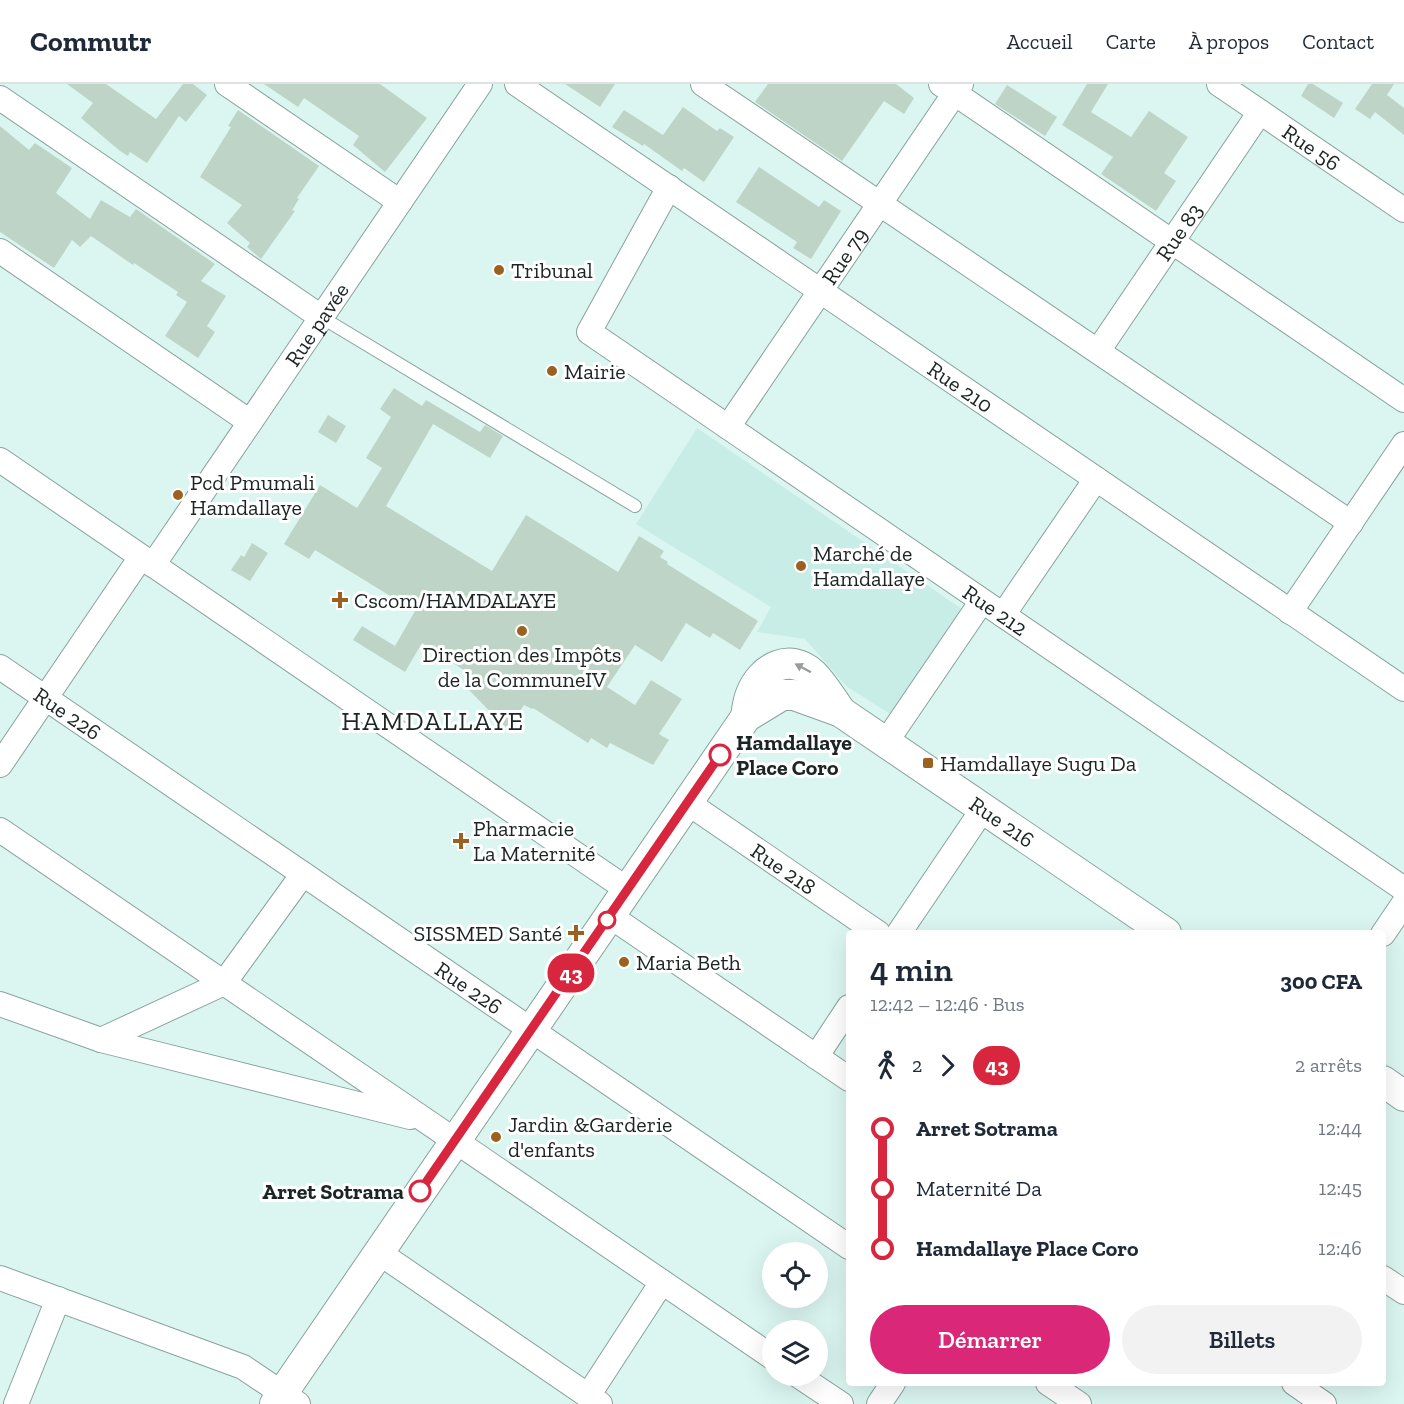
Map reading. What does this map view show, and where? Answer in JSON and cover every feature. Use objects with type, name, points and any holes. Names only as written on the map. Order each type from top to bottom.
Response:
[{"type":"street","points":[[227,84],[400,202]]},
{"type":"street","name":"Rue pavée","points":[[0,765],[45,698],[250,422],[480,84]]},
{"type":"street","name":"Rue 210","points":[[517,84],[1404,689]]},
{"type":"street","points":[[704,84],[1351,523]]},
{"type":"street","name":"Rue 56","points":[[1219,84],[1404,210]]},
{"type":"street","points":[[952,87],[1172,242],[1404,400]]},
{"type":"street","name":"Rue 79","points":[[728,427],[880,203],[952,87]]},
{"type":"street","points":[[0,98],[321,317]]},
{"type":"street","name":"Rue 83","points":[[1098,351],[1260,112]]},
{"type":"street","name":"Rue 212","points":[[669,187],[589,332],[1404,889]]},
{"type":"street","points":[[0,251],[250,422]]},
{"type":"street","points":[[1290,612],[1404,444]]},
{"type":"street","points":[[0,460],[628,890]]},
{"type":"street","points":[[1003,615],[1096,479]]},
{"type":"street","points":[[886,742],[982,601]]},
{"type":"street","name":"Rue 226","points":[[0,668],[846,1245]]},
{"type":"street","name":"Rue 216","points":[[688,803],[746,717],[782,694],[794,695],[841,712],[1162,930]]},
{"type":"street","points":[[0,1278],[243,1367],[285,1400],[378,1252],[688,803]]},
{"type":"street","name":"Rue 218","points":[[688,803],[874,930]]},
{"type":"street","points":[[902,930],[983,809]]},
{"type":"street","points":[[0,830],[762,1350]]},
{"type":"street","points":[[101,1040],[224,983],[303,874]]},
{"type":"street","points":[[1386,930],[1404,903]]},
{"type":"street","points":[[610,916],[846,1077]]},
{"type":"street","points":[[0,1004],[101,1040],[427,1121]]},
{"type":"street","points":[[816,1057],[846,1012]]},
{"type":"street","points":[[1386,1083],[1404,1096]]},
{"type":"street","points":[[378,1252],[594,1400],[662,1281]]},
{"type":"street","points":[[1386,1280],[1404,1292]]},
{"type":"street","points":[[16,1404],[58,1299]]},
{"type":"street","points":[[814,1386],[841,1404]]},
{"type":"street","points":[[879,1404],[891,1386]]},
{"type":"street","points":[[1053,1386],[1072,1397]]},
{"type":"street","points":[[1298,1386],[1324,1404]]},
{"type":"lane","points":[[321,317],[635,506]]},
{"type":"shaded area","name":"Marché de Hamdallaye","points":[[697,428],[962,609],[890,714],[846,686],[805,639],[757,632],[771,607],[636,524]]},
{"type":"building","points":[[67,84],[106,84],[156,119],[183,84],[193,84],[207,95],[186,122],[179,116],[147,163],[130,152],[128,156],[120,151],[81,118],[93,103]]},
{"type":"building","points":[[264,84],[380,84],[427,118],[385,172],[353,145],[359,136],[304,98],[298,107]]},
{"type":"building","points":[[565,84],[615,84],[600,107]]},
{"type":"building","points":[[768,84],[896,84],[914,98],[904,114],[884,101],[842,161],[755,102]]},
{"type":"building","points":[[1087,84],[1108,84],[1091,112],[1131,137],[1149,111],[1188,137],[1164,173],[1176,181],[1156,211],[1101,174],[1113,157],[1062,125]]},
{"type":"building","points":[[1308,84],[1313,84],[1343,103],[1334,118],[1301,96]]},
{"type":"building","points":[[1372,84],[1394,84],[1387,95],[1404,108],[1404,135],[1375,112],[1370,119],[1355,109]]},
{"type":"building","points":[[1007,85],[1057,117],[1045,136],[995,104]]},
{"type":"building","points":[[683,107],[717,131],[720,128],[734,137],[704,182],[684,168],[682,171],[644,144],[643,146],[612,127],[624,110],[663,135]]},
{"type":"building","points":[[238,110],[319,166],[297,198],[299,199],[292,210],[295,211],[261,259],[247,247],[250,243],[227,223],[242,205],[200,177],[231,127],[228,126]]},
{"type":"building","points":[[0,126],[29,150],[35,143],[72,168],[56,193],[90,219],[101,200],[130,217],[136,209],[215,264],[201,281],[226,296],[207,326],[215,332],[198,358],[165,336],[187,302],[176,295],[178,292],[134,263],[133,265],[91,236],[80,247],[72,240],[54,268],[0,232]]},
{"type":"building","points":[[759,167],[819,207],[824,200],[841,211],[811,259],[793,248],[797,242],[736,202]]},
{"type":"building","points":[[394,388],[422,406],[426,400],[480,432],[485,425],[503,436],[490,458],[433,424],[386,506],[492,571],[526,515],[618,572],[639,536],[664,551],[660,557],[668,562],[667,564],[758,621],[740,650],[713,633],[710,638],[686,623],[662,662],[635,645],[607,687],[635,705],[651,680],[682,699],[659,734],[669,740],[653,765],[610,743],[607,748],[591,738],[588,743],[533,708],[524,705],[508,730],[469,690],[476,678],[422,643],[405,672],[353,640],[362,626],[395,646],[415,611],[315,550],[309,559],[284,544],[320,485],[357,508],[382,468],[366,458],[391,417],[380,409]]},
{"type":"building","points":[[328,415],[346,426],[336,443],[318,432]]},
{"type":"building","points":[[252,543],[268,553],[250,581],[231,570],[241,555],[244,557]]},
{"type":"bus line","name":"43","points":[[420,1191],[720,755]]},
{"type":"place","name":"Tribunal","points":[[499,270]]},
{"type":"place","name":"Mairie","points":[[552,371]]},
{"type":"place","name":"Pcd Pmumali Hamdallaye","points":[[178,495]]},
{"type":"place","name":"Marché de Hamdallaye","points":[[801,566]]},
{"type":"place","name":"Cscom/HAMDALAYE","points":[[340,600]]},
{"type":"place","name":"Direction des Impôts de la CommuneIV","points":[[522,631]]},
{"type":"place","name":"Hamdallaye Place Coro","points":[[720,755]]},
{"type":"place","name":"Hamdallaye Sugu Da","points":[[928,763]]},
{"type":"place","name":"Pharmacie La Maternité","points":[[461,841]]},
{"type":"place","name":"SISSMED Santé","points":[[576,933]]},
{"type":"place","name":"Maria Beth","points":[[624,962]]},
{"type":"place","name":"Jardin &Garderie d'enfants","points":[[496,1137]]},
{"type":"place","name":"Arret Sotrama","points":[[420,1191]]},
{"type":"district","name":"HAMDALLAYE","points":[[433,721]]}]
